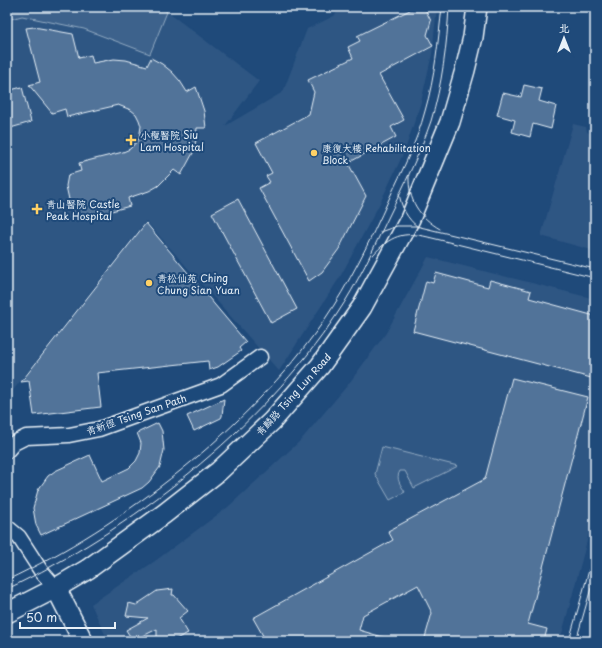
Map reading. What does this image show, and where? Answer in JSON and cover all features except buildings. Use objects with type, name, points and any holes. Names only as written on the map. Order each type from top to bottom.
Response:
[{"type":"street","name":"青麟路 Tsing Lun Road","points":[[7,613],[56,588],[88,569],[164,514],[219,471],[272,421],[320,366],[362,307],[402,235],[412,213],[450,122],[465,70],[477,7]]},
{"type":"street","name":"青新徑 Tsing San Path","points":[[7,451],[14,443],[26,437],[69,435],[98,429],[221,385],[260,357]]},
{"type":"street","points":[[7,527],[19,537],[41,571],[56,588],[83,641]]},
{"type":"shaded area","points":[[7,7],[161,7],[259,81],[225,126],[283,92],[307,29],[334,16],[342,7],[437,7],[432,54],[421,102],[405,150],[379,205],[340,277],[279,371],[146,221],[7,398]]},
{"type":"shaded area","points":[[7,7],[161,7],[167,12],[150,54],[84,29],[22,16],[7,20]]},
{"type":"shaded area","points":[[573,124],[586,127],[587,132],[595,135],[595,251],[541,236]]},
{"type":"shaded area","points":[[428,257],[595,299],[595,511],[560,641],[108,641],[91,604],[155,561],[228,507],[300,441],[347,386],[386,333]]},
{"type":"shaded area","points":[[382,447],[458,466],[414,488],[405,471],[400,471],[398,479],[405,492],[390,500],[375,474]]},
{"type":"tram line","points":[[7,580],[51,558],[95,532],[139,502],[181,470],[222,436],[259,399],[293,361],[323,322],[342,293],[367,246],[414,145],[425,111],[431,85],[436,59],[442,7]]},
{"type":"tram line","points":[[7,589],[100,538],[146,507],[232,436],[271,397],[306,356],[345,302],[371,253],[422,145],[431,121],[441,79],[447,36],[449,7]]},
{"type":"tram line","points":[[409,176],[410,193],[416,207],[426,219],[440,229]]},
{"type":"tram line","points":[[399,193],[405,212],[418,227]]},
{"type":"tram line","points":[[380,232],[397,226],[416,226],[595,269]]},
{"type":"tram line","points":[[373,255],[391,239],[404,235],[419,235],[595,278]]},
{"type":"tram line","points":[[569,641],[595,549]]},
{"type":"tram line","points":[[576,641],[595,574]]},
{"type":"place","name":"小欖醫院 Siu Lam Hospital","points":[[131,140]]},
{"type":"place","name":"康復大樓 Rehabilitation Block","points":[[314,153]]},
{"type":"place","name":"青山醫院 Castle Peak Hospital","points":[[37,209]]},
{"type":"place","name":"青松仙苑 Ching Chung Sian Yuan","points":[[149,283]]}]
